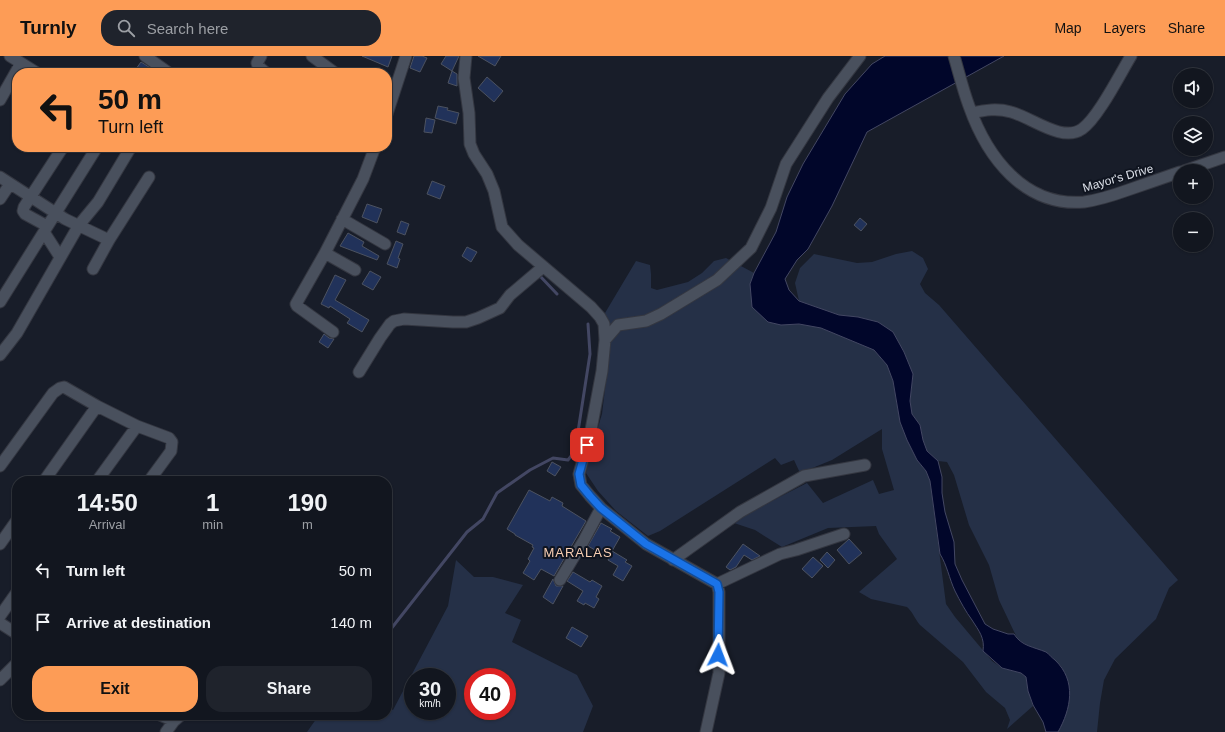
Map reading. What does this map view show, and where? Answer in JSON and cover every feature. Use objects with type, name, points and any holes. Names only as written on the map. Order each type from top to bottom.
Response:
[{"type":"street","points":[[10,56],[28,68]]},
{"type":"street","points":[[145,56],[162,68]]},
{"type":"street","points":[[260,68],[257,63],[261,56]]},
{"type":"street","points":[[312,56],[329,68]]},
{"type":"street","points":[[392,99],[406,56]]},
{"type":"street","points":[[466,56],[464,78],[469,113],[470,144],[474,154],[487,174],[494,191],[502,227],[513,240],[543,267],[591,307],[604,324],[605,340],[602,370],[590,434],[579,474],[581,485],[601,508],[646,544],[717,584],[719,592],[719,673],[706,732]]},
{"type":"street","points":[[605,340],[618,325],[646,321],[661,314],[717,280],[751,248],[771,208],[786,164],[828,98],[860,56]]},
{"type":"street","name":"Mayor's Drive","points":[[954,56],[970,109],[994,155],[1011,176],[1021,185],[1043,196],[1060,201],[1085,202],[1112,196],[1173,174]]},
{"type":"street","points":[[970,109],[988,109],[1011,112],[1060,133],[1072,133],[1081,130],[1090,122],[1131,56]]},
{"type":"street","points":[[19,68],[21,64]]},
{"type":"street","points":[[0,100],[12,79]]},
{"type":"street","points":[[59,152],[23,210],[25,214],[46,229],[60,257]]},
{"type":"street","points":[[0,302],[94,152]]},
{"type":"street","points":[[0,354],[25,321],[79,225],[98,202],[128,152]]},
{"type":"street","points":[[333,332],[296,304],[325,253],[363,179],[373,152]]},
{"type":"street","points":[[1204,164],[1225,157]]},
{"type":"street","points":[[0,177],[30,198],[65,219],[109,240]]},
{"type":"street","points":[[93,269],[109,240],[149,177]]},
{"type":"street","points":[[0,200],[10,184]]},
{"type":"street","points":[[342,219],[385,244]]},
{"type":"street","points":[[325,253],[355,270]]},
{"type":"street","points":[[360,372],[380,338],[394,321],[404,319],[466,322],[478,318],[500,308],[510,295],[543,267]]},
{"type":"street","points":[[0,466],[53,394],[60,388],[64,387],[97,406],[137,426],[169,438],[172,442],[171,451],[153,476]]},
{"type":"street","points":[[48,476],[97,406]]},
{"type":"street","points":[[101,476],[137,426]]},
{"type":"street","points":[[673,560],[740,512],[804,476],[865,465]]},
{"type":"street","points":[[560,580],[601,508]]},
{"type":"street","points":[[0,544],[12,527]]},
{"type":"street","points":[[717,584],[780,554],[844,534]]},
{"type":"street","points":[[0,616],[12,599]]},
{"type":"street","points":[[0,623],[12,631]]},
{"type":"street","points":[[1,676],[12,667]]},
{"type":"street","points":[[166,732],[175,720]]},
{"type":"shaded area","points":[[885,56],[1004,56],[867,132],[832,206],[808,249],[797,260],[785,279],[789,290],[799,301],[839,315],[858,317],[878,322],[893,332],[904,352],[913,374],[910,401],[912,414],[920,425],[927,451],[938,461],[942,477],[942,493],[945,512],[954,542],[955,564],[985,624],[993,629],[1008,634],[1014,634],[1024,644],[1046,652],[1062,668],[1067,677],[1070,695],[1069,705],[1063,723],[1058,732],[1046,732],[1043,722],[1033,705],[1028,691],[1026,677],[1021,673],[1002,668],[983,651],[981,635],[955,591],[940,554],[930,481],[926,471],[917,460],[900,422],[893,381],[887,365],[874,350],[821,328],[799,324],[781,325],[768,322],[752,307],[750,284],[754,273],[776,232],[787,197],[803,164],[845,94],[872,64]]},
{"type":"shaded area","points":[[912,251],[923,258],[928,269],[920,284],[925,293],[939,305],[1178,580],[1169,588],[1156,619],[1115,659],[1104,680],[1097,732],[1058,732],[1062,724],[1069,684],[1061,666],[1047,653],[1018,640],[999,600],[989,565],[969,525],[954,475],[947,462],[938,461],[927,451],[920,425],[912,414],[910,401],[913,374],[904,352],[893,332],[878,322],[858,317],[839,315],[799,301],[795,283],[800,268],[814,254],[857,263],[872,262],[896,254]]},
{"type":"shaded area","points":[[726,258],[754,273],[750,284],[781,325],[799,324],[821,328],[874,350],[887,365],[893,381],[900,422],[917,460],[926,471],[930,481],[946,604],[992,661],[1002,668],[1021,673],[1026,677],[1028,691],[1033,706],[1007,729],[1010,720],[1005,708],[986,692],[963,662],[920,625],[907,607],[871,599],[859,592],[897,559],[879,534],[876,526],[828,528],[782,547],[755,530],[731,522],[807,483],[823,503],[873,480],[879,494],[894,490],[882,449],[882,429],[832,460],[800,473],[794,460],[781,465],[775,458],[660,531],[648,536],[616,511],[598,491],[586,473],[602,414],[611,339],[605,313],[636,261],[650,265],[651,288],[657,290],[688,282],[702,273],[714,261]]},
{"type":"shaded area","points":[[456,560],[474,577],[493,577],[523,585],[505,613],[521,620],[512,642],[577,675],[593,706],[583,732],[307,732],[315,720],[392,720],[392,709],[393,710],[404,689],[404,720],[456,720],[456,668],[415,668],[448,606]]},
{"type":"building","points":[[362,56],[392,56],[388,67]]},
{"type":"building","points":[[414,56],[422,56],[427,58],[420,72],[410,68]]},
{"type":"building","points":[[446,56],[459,56],[452,71],[441,64]]},
{"type":"building","points":[[478,56],[501,56],[495,66]]},
{"type":"building","points":[[141,62],[149,67],[148,68],[137,68]]},
{"type":"building","points":[[452,71],[457,74],[457,86],[448,83]]},
{"type":"building","points":[[487,77],[503,91],[494,102],[478,88]]},
{"type":"building","points":[[438,106],[448,108],[447,110],[459,113],[456,124],[435,118]]},
{"type":"building","points":[[426,118],[435,120],[432,133],[424,132]]},
{"type":"building","points":[[432,181],[445,186],[440,199],[427,194]]},
{"type":"building","points":[[367,204],[382,209],[377,223],[362,217]]},
{"type":"building","points":[[860,218],[867,224],[861,231],[854,225]]},
{"type":"building","points":[[401,221],[409,224],[405,235],[397,232]]},
{"type":"building","points":[[348,233],[364,242],[362,246],[379,256],[377,260],[340,246]]},
{"type":"building","points":[[396,241],[403,244],[398,258],[400,259],[397,268],[387,264]]},
{"type":"building","points":[[467,247],[477,252],[471,262],[462,256]]},
{"type":"building","points":[[370,271],[381,277],[373,290],[362,284]]},
{"type":"building","points":[[335,275],[346,280],[335,300],[369,320],[362,332],[347,323],[350,319],[330,306],[329,308],[321,304]]},
{"type":"building","points":[[324,334],[329,338],[334,339],[328,348],[319,342]]},
{"type":"building","points":[[552,462],[561,467],[555,476],[547,471]]},
{"type":"building","points":[[529,490],[550,501],[552,497],[563,503],[562,506],[586,521],[554,576],[541,569],[534,580],[523,573],[530,561],[528,559],[534,548],[532,547],[533,545],[507,529]]},
{"type":"building","points":[[601,523],[612,529],[610,531],[620,537],[612,551],[627,560],[625,562],[632,566],[623,581],[613,575],[618,566],[608,560],[609,558],[588,546]]},
{"type":"building","points":[[849,539],[862,553],[849,564],[837,550]]},
{"type":"building","points":[[743,544],[760,556],[752,560],[744,555],[736,567],[730,570],[726,567]]},
{"type":"building","points":[[827,552],[835,560],[828,568],[820,560]]},
{"type":"building","points":[[813,557],[823,566],[812,578],[802,569]]},
{"type":"building","points":[[573,572],[590,582],[592,580],[602,586],[596,597],[599,599],[594,608],[577,601],[583,591],[567,581]]},
{"type":"building","points":[[553,579],[556,586],[563,586],[553,604],[543,597]]},
{"type":"building","points":[[572,627],[588,636],[581,647],[566,638]]},
{"type":"waterway","points":[[539,275],[557,294]]},
{"type":"waterway","points":[[392,628],[467,532],[483,519],[497,493],[530,470],[553,458],[568,460],[575,451],[590,354],[588,324]]},
{"type":"district","name":"MARALAS","points":[[578,552]]},
{"type":"route","points":[[587,445],[579,474],[581,485],[601,508],[646,544],[717,584],[719,592],[720,628],[718,655]]}]
